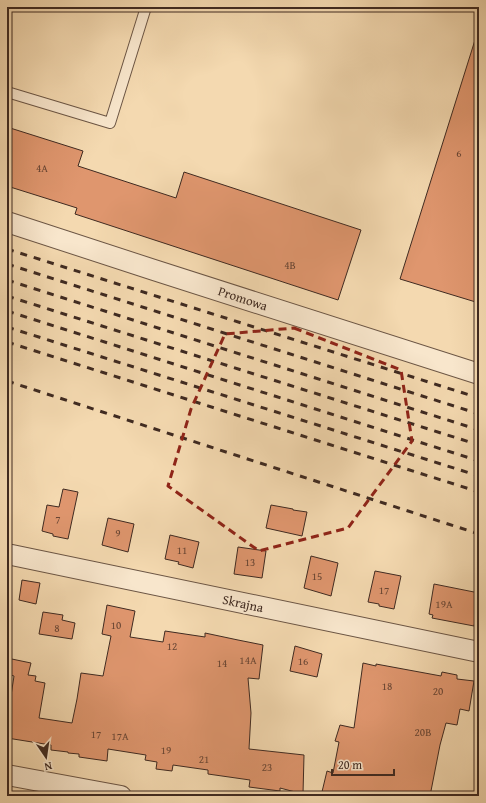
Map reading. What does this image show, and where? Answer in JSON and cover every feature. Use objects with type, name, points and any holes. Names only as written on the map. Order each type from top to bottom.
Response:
[{"type":"street","name":"Promowa","points":[[7,222],[479,374]]},
{"type":"street","name":"Skrajna","points":[[7,554],[479,652]]},
{"type":"street","points":[[7,775],[121,796]]},
{"type":"lane","points":[[7,92],[110,123],[146,7]]},
{"type":"highlighted area","points":[[294,328],[401,370],[412,441],[348,528],[259,551],[168,486],[191,409],[225,334]]},
{"type":"building","points":[[475,40],[479,40],[479,303],[400,279]]},
{"type":"building","points":[[7,127],[83,151],[78,166],[176,198],[184,172],[361,230],[338,300],[75,214],[77,208],[7,186]]},
{"type":"building","points":[[63,489],[78,492],[68,539],[53,536],[53,534],[42,531],[47,505],[59,507]]},
{"type":"building","points":[[271,505],[307,512],[302,536],[266,528]]},
{"type":"building","points":[[108,518],[134,524],[128,552],[102,545]]},
{"type":"building","points":[[170,535],[199,542],[193,568],[178,564],[179,562],[165,559]]},
{"type":"building","points":[[238,547],[266,551],[262,578],[234,574]]},
{"type":"building","points":[[311,556],[338,563],[331,596],[304,588]]},
{"type":"building","points":[[375,571],[401,576],[394,609],[368,602]]},
{"type":"building","points":[[22,580],[40,583],[36,604],[19,600]]},
{"type":"building","points":[[434,584],[479,593],[479,616],[476,616],[474,626],[432,618],[433,615],[429,614]]},
{"type":"building","points":[[107,605],[135,611],[130,637],[163,642],[165,631],[205,637],[205,633],[263,645],[259,679],[248,678],[251,713],[249,749],[304,755],[303,794],[280,788],[280,791],[249,787],[250,780],[208,774],[208,770],[173,765],[172,771],[156,769],[157,762],[145,760],[146,755],[108,749],[107,761],[79,757],[79,754],[51,750],[51,745],[7,738],[7,708],[9,709],[14,676],[7,674],[7,658],[31,663],[28,675],[36,676],[35,681],[45,683],[39,718],[72,723],[81,673],[103,676],[111,636],[102,634]]},
{"type":"building","points":[[43,612],[63,615],[62,620],[75,623],[72,639],[39,634]]},
{"type":"building","points":[[295,646],[322,654],[317,677],[290,671]]},
{"type":"building","points":[[363,663],[441,676],[442,672],[457,675],[457,679],[474,681],[469,711],[460,709],[457,725],[446,723],[430,796],[321,796],[327,771],[333,773],[339,742],[335,741],[340,725],[354,728]]},
{"type":"railway","points":[[7,249],[479,398]]},
{"type":"railway","points":[[7,264],[479,414]]},
{"type":"railway","points":[[7,280],[479,430]]},
{"type":"railway","points":[[7,296],[479,445]]},
{"type":"railway","points":[[7,311],[479,461]]},
{"type":"railway","points":[[7,327],[479,476]]},
{"type":"railway","points":[[7,342],[479,492]]},
{"type":"railway","points":[[7,381],[479,534]]}]
